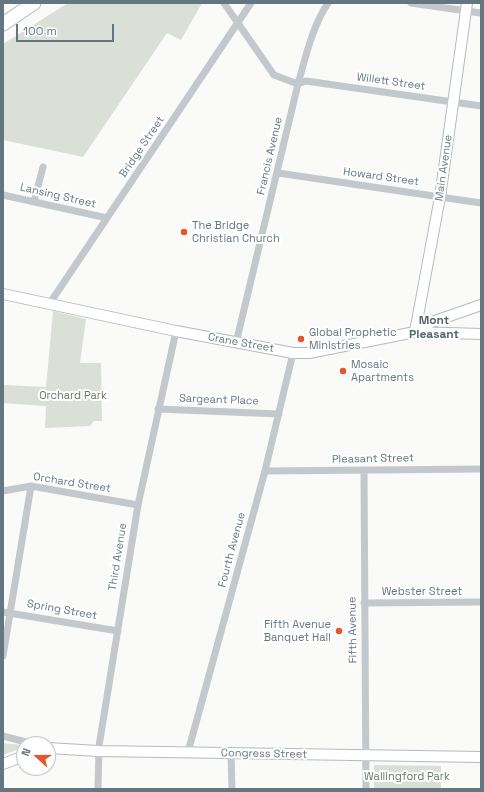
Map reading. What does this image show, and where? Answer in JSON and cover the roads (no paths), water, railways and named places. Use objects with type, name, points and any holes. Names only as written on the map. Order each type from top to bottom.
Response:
[{"type":"highway","points":[[3,15],[24,3]]},
{"type":"highway","points":[[3,24],[34,3]]},
{"type":"street","points":[[224,3],[274,74],[298,84]]},
{"type":"street","name":"Bridge Street","points":[[50,303],[251,3]]},
{"type":"street","name":"Francis Avenue","points":[[236,343],[310,39],[321,13],[328,3]]},
{"type":"street","points":[[411,3],[467,7],[481,13]]},
{"type":"street","name":"Main Avenue","points":[[415,332],[440,197],[467,7]]},
{"type":"street","name":"Willett Street","points":[[298,84],[306,81],[481,106]]},
{"type":"street","points":[[34,202],[43,167]]},
{"type":"street","name":"Howard Street","points":[[278,173],[481,203]]},
{"type":"street","name":"Lansing Street","points":[[3,195],[107,218]]},
{"type":"street","name":"Crane Street","points":[[3,294],[176,331],[293,353],[309,353],[415,332],[481,334]]},
{"type":"street","points":[[415,332],[432,322],[481,304]]},
{"type":"street","name":"Third Avenue","points":[[98,789],[98,751],[138,505],[176,331]]},
{"type":"street","name":"Fourth Avenue","points":[[188,752],[265,471],[293,353]]},
{"type":"street","name":"Sargeant Place","points":[[158,409],[279,414]]},
{"type":"street","name":"Pleasant Street","points":[[265,471],[481,469]]},
{"type":"street","name":"Fifth Avenue","points":[[364,471],[366,789]]},
{"type":"street","points":[[3,656],[7,612],[31,486]]},
{"type":"street","name":"Orchard Street","points":[[3,491],[31,486],[138,505]]},
{"type":"street","name":"Webster Street","points":[[364,603],[481,602]]},
{"type":"street","name":"Spring Street","points":[[7,612],[118,631]]},
{"type":"street","points":[[3,736],[16,739]]},
{"type":"street","name":"Congress Street","points":[[56,748],[231,754],[481,757]]},
{"type":"street","points":[[231,754],[232,789]]},
{"type":"street","points":[[3,764],[16,759]]},
{"type":"place","name":"The Bridge Christian Church","points":[[184,232]]},
{"type":"place","name":"Global Prophetic Ministries","points":[[301,339]]},
{"type":"place","name":"Mosaic Apartments","points":[[343,371]]},
{"type":"place","name":"Fifth Avenue Banquet Hall","points":[[339,631]]},
{"type":"district","name":"Mont Pleasant","points":[[434,328]]},
{"type":"park label","name":"Orchard Park","points":[[73,396]]},
{"type":"park label","name":"Wallingford Park","points":[[407,777]]}]
